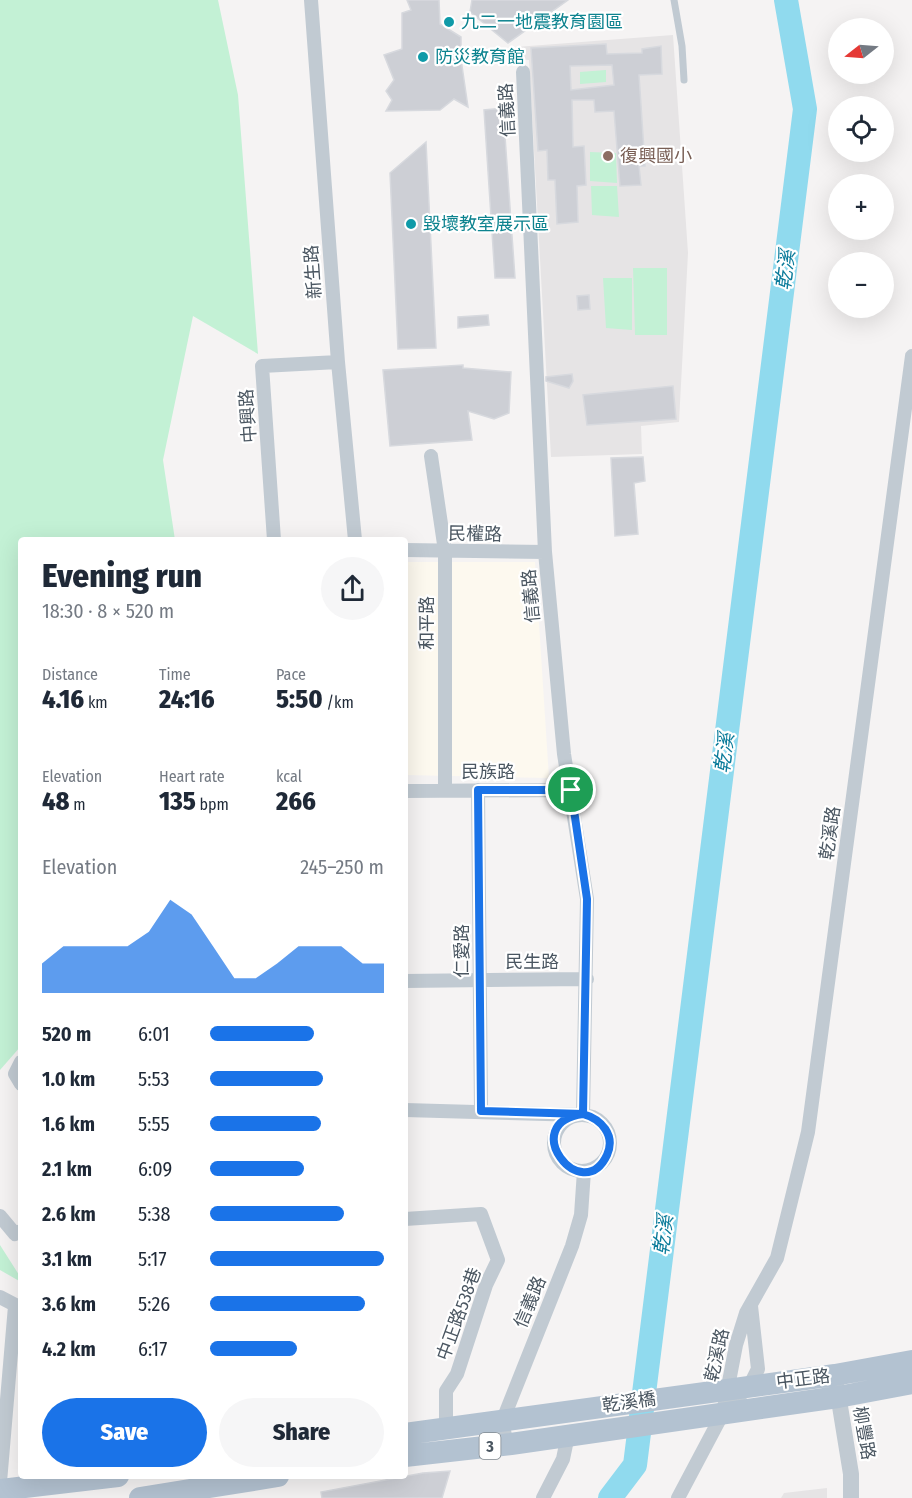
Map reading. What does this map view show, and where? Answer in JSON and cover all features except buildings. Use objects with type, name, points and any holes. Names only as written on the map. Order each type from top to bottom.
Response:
[{"type":"main road","name":"中正路","points":[[699,1415],[723,1413],[837,1386],[912,1361]]},
{"type":"main road","name":"中正路","points":[[693,1392],[739,1386],[912,1383]]},
{"type":"main road","name":"乾溪橋","points":[[504,1433],[565,1411],[693,1392]]},
{"type":"main road","name":"乾溪橋","points":[[571,1435],[699,1415]]},
{"type":"main road","name":"3","points":[[408,1434],[446,1430],[571,1435]]},
{"type":"main road","name":"3","points":[[408,1455],[504,1433]]},
{"type":"main road","points":[[0,1490],[72,1489],[107,1479]]},
{"type":"main road","points":[[140,1498],[259,1479]]},
{"type":"street","name":"新生路","points":[[311,0],[338,362],[355,537]]},
{"type":"street","name":"信義路","points":[[524,72],[545,552],[564,754],[587,899],[583,1114]]},
{"type":"street","name":"乾溪路","points":[[723,1413],[739,1386],[736,1345],[751,1306],[777,1258],[808,1132],[912,356]]},
{"type":"street","name":"中興路","points":[[274,537],[262,366],[338,362]]},
{"type":"street","name":"和平路","points":[[431,456],[445,551],[445,790]]},
{"type":"street","name":"民權路","points":[[408,550],[545,552]]},
{"type":"street","name":"民族路","points":[[408,790],[571,790]]},
{"type":"street","name":"仁愛路","points":[[478,790],[481,1111]]},
{"type":"street","name":"民生路","points":[[408,981],[587,979]]},
{"type":"street","points":[[408,1110],[583,1114],[600,1122],[609,1138],[610,1147],[601,1164],[584,1171],[566,1166],[559,1160],[554,1142],[559,1126],[574,1116],[583,1114]]},
{"type":"street","name":"信義路","points":[[504,1433],[572,1246],[581,1215],[584,1171]]},
{"type":"street","name":"中正路538巷","points":[[408,1219],[481,1214],[498,1260],[486,1285],[457,1374],[446,1391],[446,1430]]},
{"type":"street","points":[[0,1216],[15,1234],[18,1232]]},
{"type":"street","points":[[0,1297],[18,1307],[0,1482]]},
{"type":"street","name":"乾溪路","points":[[678,1498],[739,1386],[758,1369],[751,1306]]},
{"type":"street","name":"柳豐路","points":[[837,1386],[852,1474],[851,1498]]},
{"type":"street","points":[[543,1498],[571,1435]]},
{"type":"lane","points":[[674,0],[682,44],[684,80]]},
{"type":"shaded area","name":"復興國小","points":[[673,35],[688,253],[679,422],[641,426],[642,454],[551,457],[529,60],[516,59],[516,47]]},
{"type":"shaded area","points":[[408,562],[535,562],[549,778],[408,775]]},
{"type":"shaded area","points":[[827,1488],[827,1498],[781,1498],[784,1493]]},
{"type":"green space","points":[[0,0],[218,0],[238,95],[258,354],[193,316],[163,460],[175,537],[18,537],[18,1049],[0,1070]]},
{"type":"green space","points":[[606,70],[606,82],[580,84],[580,72]]},
{"type":"green space","points":[[590,152],[616,153],[617,183],[590,181]]},
{"type":"green space","points":[[591,186],[617,186],[619,217],[592,215]]},
{"type":"green space","points":[[633,268],[667,268],[667,335],[635,335]]},
{"type":"green space","points":[[603,278],[632,278],[632,330],[606,328]]},
{"type":"green space","points":[[0,1245],[18,1273],[18,1280],[0,1270]]},
{"type":"waterway","name":"乾溪","points":[[610,1498],[635,1465],[805,109],[786,0]]},
{"type":"place","name":"九二一地震教育園區","points":[[449,22]]},
{"type":"place","name":"防災教育館","points":[[423,57]]},
{"type":"place","name":"復興國小","points":[[608,156]]},
{"type":"place","name":"毀壞教室展示區","points":[[411,224]]},
{"type":"route","points":[[571,790],[478,790],[481,1111],[583,1114],[592,1117],[606,1129],[610,1147],[601,1164],[584,1171],[575,1170],[559,1160],[554,1142],[555,1133],[566,1119],[583,1114],[587,899],[571,790]]}]
